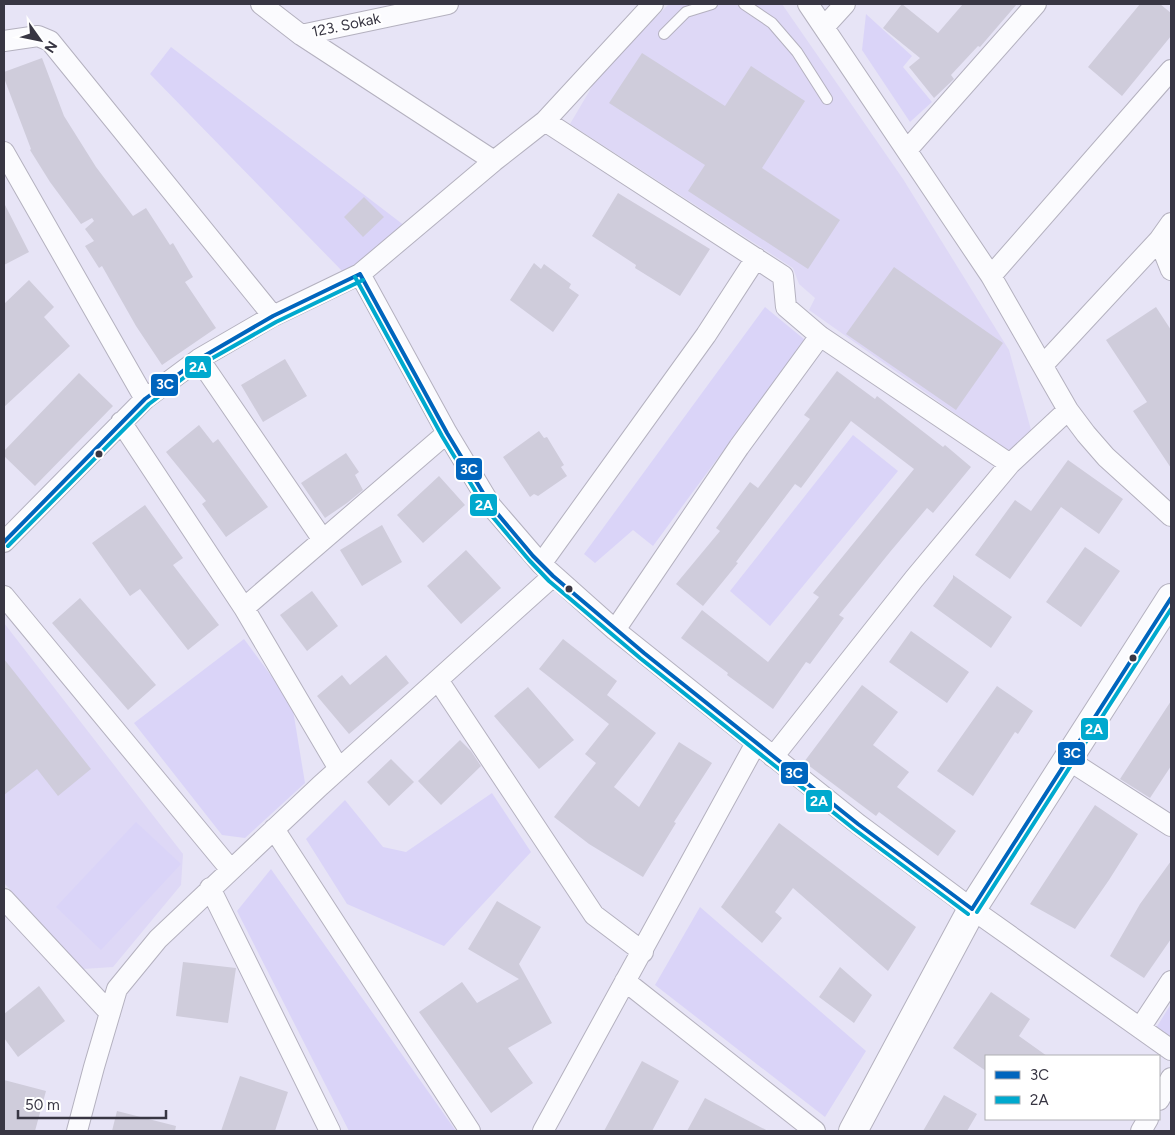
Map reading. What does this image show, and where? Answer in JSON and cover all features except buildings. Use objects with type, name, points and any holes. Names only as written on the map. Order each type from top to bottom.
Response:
[{"type":"main road","points":[[853,1131],[972,908],[1171,598]]},
{"type":"street","points":[[261,4],[302,35],[494,161]]},
{"type":"street","name":"123. Sokak","points":[[302,35],[448,4]]},
{"type":"street","points":[[4,542],[145,399],[199,360],[273,316],[360,274],[494,161],[545,121],[653,4]]},
{"type":"street","points":[[808,4],[991,276],[1068,410],[1106,457],[1171,516]]},
{"type":"street","points":[[824,28],[846,4]]},
{"type":"street","points":[[907,150],[1036,4]]},
{"type":"street","points":[[4,41],[38,36],[50,41],[273,316]]},
{"type":"street","points":[[991,276],[1171,70]]},
{"type":"street","points":[[545,121],[783,276],[786,307],[820,336],[1010,464]]},
{"type":"street","points":[[4,152],[145,399]]},
{"type":"street","points":[[1043,365],[1159,240],[1171,223]]},
{"type":"street","points":[[1159,240],[1171,270]]},
{"type":"street","points":[[77,1131],[117,990],[158,939],[210,888],[438,680],[547,570],[756,258]]},
{"type":"street","points":[[360,274],[447,433],[491,506],[547,570],[616,630],[858,824],[1171,1050]]},
{"type":"street","points":[[616,630],[739,447],[820,336]]},
{"type":"street","points":[[199,360],[322,540]]},
{"type":"street","points":[[773,757],[914,579],[1010,464],[1068,410]]},
{"type":"street","points":[[121,422],[244,608],[339,769]]},
{"type":"street","points":[[244,608],[447,433]]},
{"type":"street","points":[[4,596],[231,870]]},
{"type":"street","points":[[438,680],[594,915],[643,952]]},
{"type":"street","points":[[543,1131],[625,981],[643,952],[756,743]]},
{"type":"street","points":[[1067,759],[1171,826]]},
{"type":"street","points":[[274,830],[470,1131]]},
{"type":"street","points":[[210,888],[330,1131]]},
{"type":"street","points":[[4,899],[110,1013]]},
{"type":"street","points":[[625,981],[814,1131]]},
{"type":"street","points":[[1140,1028],[1171,981]]},
{"type":"street","points":[[1160,1098],[1171,1078]]},
{"type":"street","points":[[1141,1131],[1147,1120]]},
{"type":"lane","points":[[664,34],[686,12],[712,4]]},
{"type":"lane","points":[[744,4],[772,24],[797,52],[827,99]]},
{"type":"shaded area","points":[[669,4],[782,4],[903,179],[1009,350],[1033,437],[1011,453],[809,310],[815,298],[799,284],[793,268],[570,124],[600,73]]},
{"type":"shaded area","points":[[866,14],[912,56],[903,67],[932,102],[910,122],[862,50]]},
{"type":"shaded area","points":[[171,47],[405,226],[344,273],[150,74]]},
{"type":"shaded area","points":[[765,307],[805,340],[653,546],[633,530],[595,563],[584,554]]},
{"type":"shaded area","points":[[853,435],[898,471],[770,626],[730,591]]},
{"type":"shaded area","points":[[4,623],[183,854],[181,885],[113,967],[83,969],[4,883]]},
{"type":"shaded area","points":[[244,639],[292,704],[305,783],[245,838],[222,835],[134,723]]},
{"type":"shaded area","points":[[492,793],[531,852],[444,946],[347,904],[306,839],[345,800],[383,847],[406,852]]},
{"type":"shaded area","points":[[136,822],[181,864],[101,950],[56,907]]},
{"type":"shaded area","points":[[271,869],[456,1131],[349,1131],[237,911]]},
{"type":"shaded area","points":[[700,907],[866,1051],[825,1117],[655,985]]},
{"type":"shaded area","points":[[1171,1004],[1171,1037],[1156,1028]]},
{"type":"transit line","name":"3C","points":[[360,274],[447,433],[491,506],[533,556],[553,576],[644,653],[858,824],[972,909]]},
{"type":"transit line","name":"3C","points":[[4,542],[145,399],[199,359],[273,316],[360,274]]},
{"type":"transit line","name":"2A","points":[[355,277],[442,436],[486,509],[549,581],[640,658],[854,829],[968,914]]},
{"type":"transit line","name":"2A","points":[[8,546],[149,404],[202,364],[276,322],[363,280]]},
{"type":"transit line","name":"3C","points":[[972,909],[1171,598]]},
{"type":"transit line","name":"2A","points":[[977,912],[1171,609]]}]
